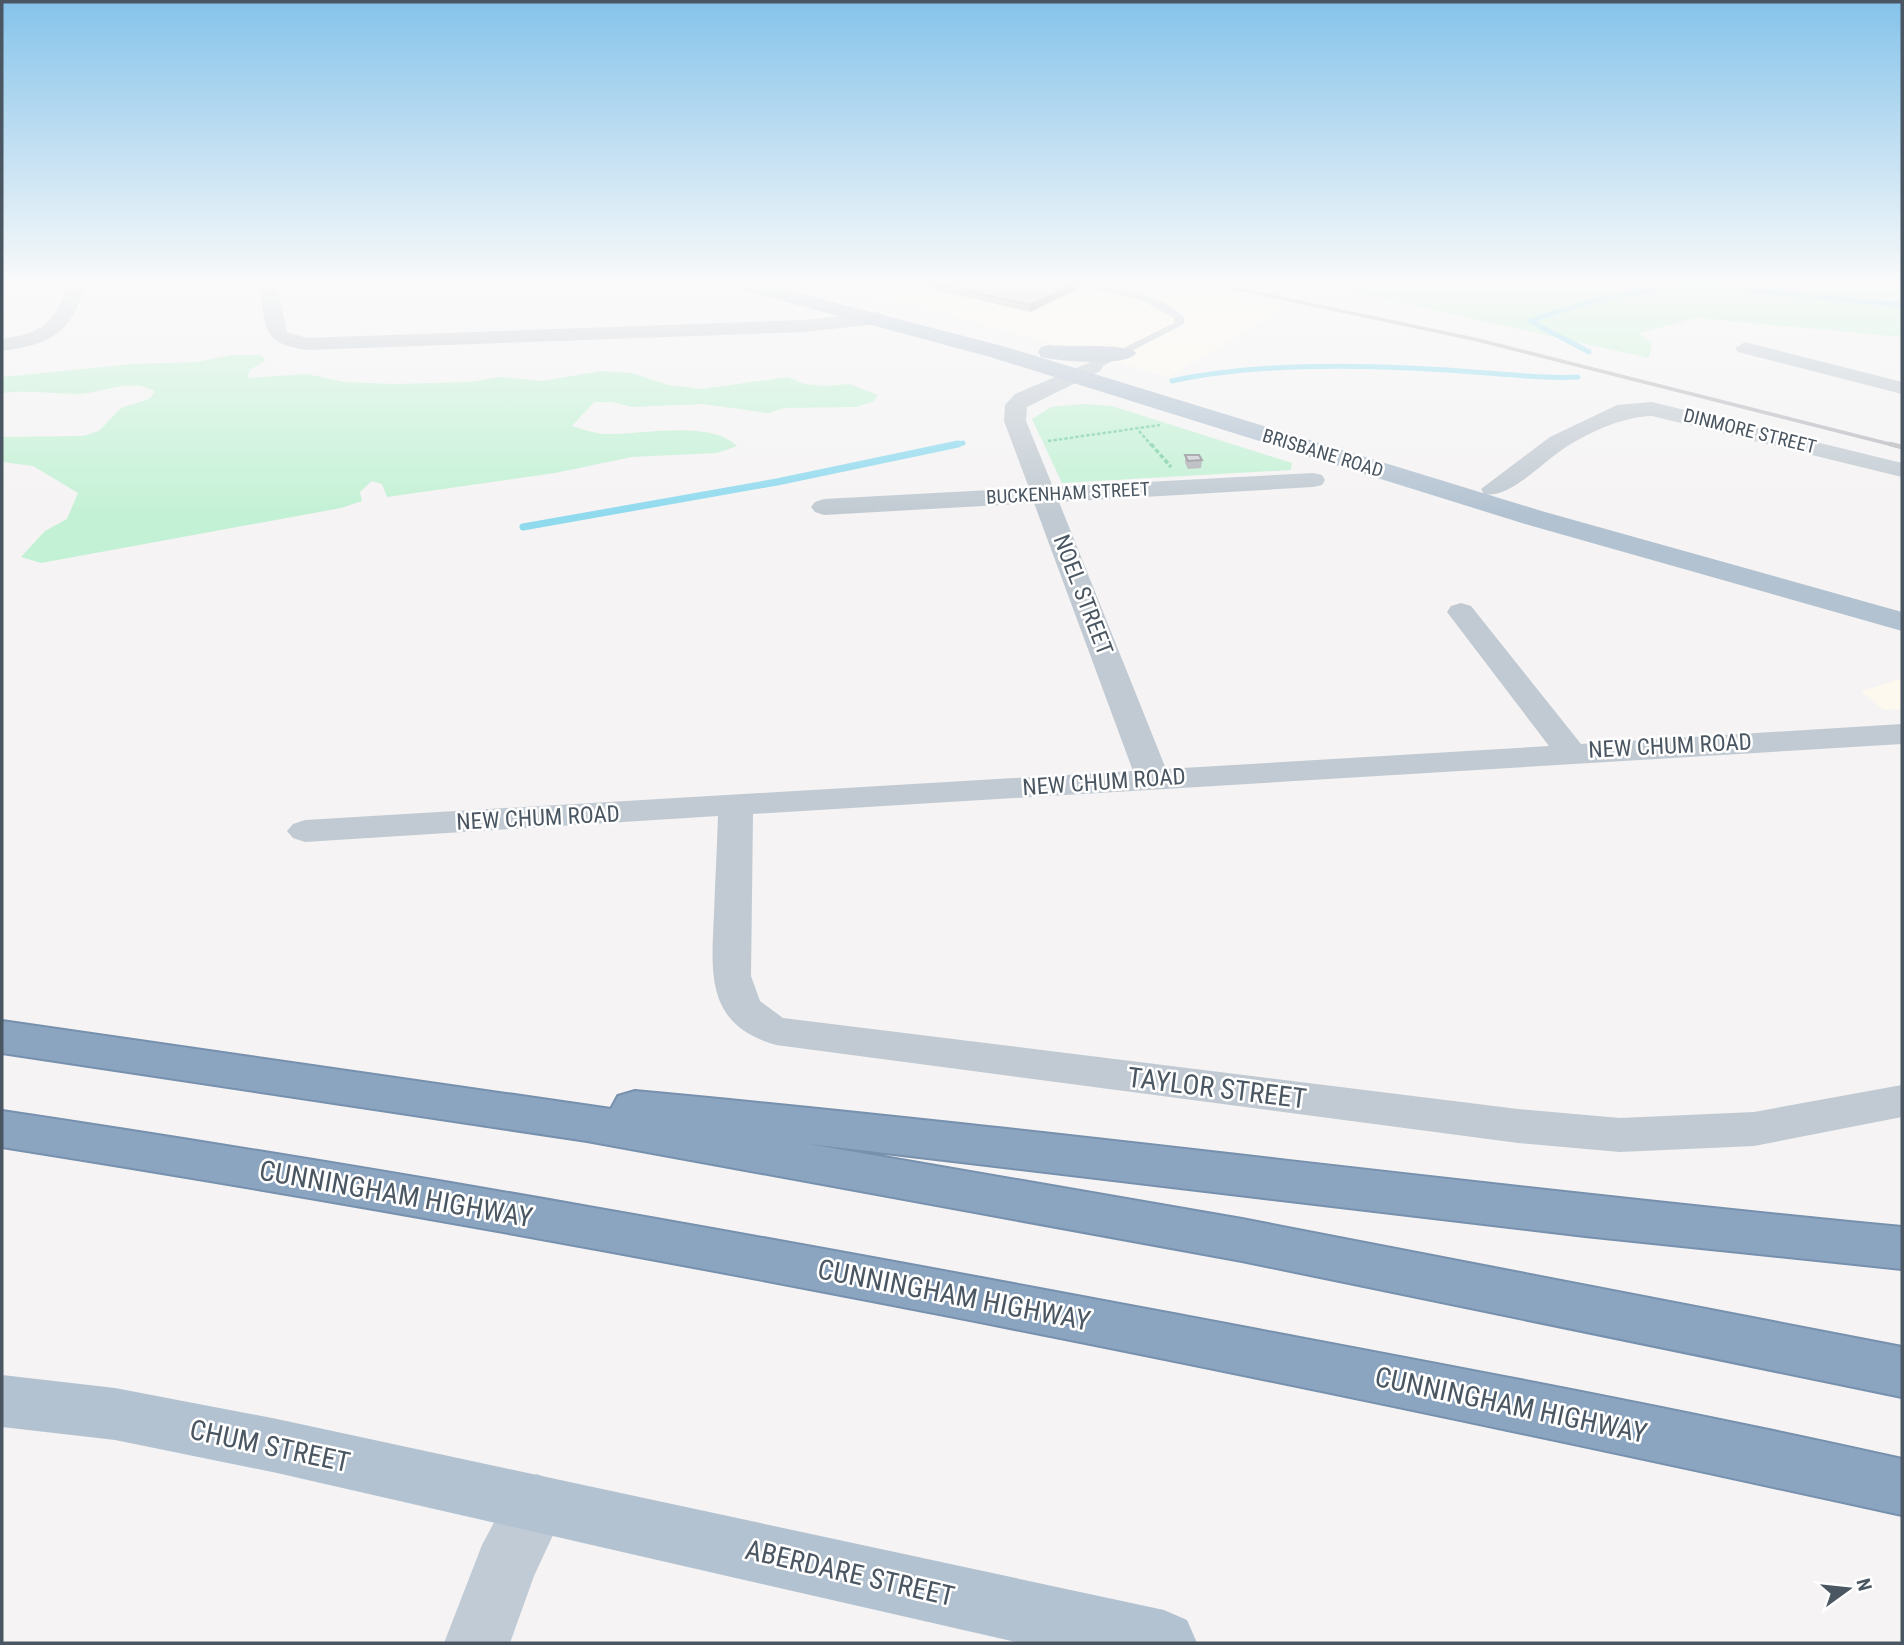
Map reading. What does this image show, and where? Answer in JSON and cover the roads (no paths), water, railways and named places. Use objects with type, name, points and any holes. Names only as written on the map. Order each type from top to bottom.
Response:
[{"type":"highway","points":[[2,1037],[587,1123],[1242,1240],[1902,1372]]},
{"type":"highway","points":[[312,1082],[728,1118],[1396,1195],[1902,1248]]},
{"type":"highway","name":"CUNNINGHAM HIGHWAY","points":[[2,1129],[168,1154],[873,1279],[1390,1380],[1902,1487]]},
{"type":"main road","name":"BRISBANE ROAD","points":[[1046,362],[1162,388],[1493,489],[1902,605]]},
{"type":"main road","name":"BRISBANE ROAD","points":[[1065,362],[1090,373],[1490,505],[1902,622]]},
{"type":"main road","points":[[1133,362],[1140,373],[1162,388]]},
{"type":"main road","name":"CHUM STREET","points":[[2,1401],[149,1420],[537,1503]]},
{"type":"main road","name":"ABERDARE STREET","points":[[537,1503],[1164,1643]]},
{"type":"street","points":[[1799,362],[1902,388]]},
{"type":"street","name":"NOEL STREET","points":[[1090,373],[1017,412],[1015,421],[1153,778]]},
{"type":"street","name":"DINMORE STREET","points":[[1493,489],[1558,442],[1636,408],[1669,412],[1902,470]]},
{"type":"street","name":"BUCKENHAM STREET","points":[[824,507],[1313,480]]},
{"type":"street","points":[[1461,612],[1571,752]]},
{"type":"street","name":"NEW CHUM ROAD","points":[[306,831],[1902,733]]},
{"type":"street","name":"TAYLOR STREET","points":[[736,806],[731,976],[737,999],[751,1020],[776,1031],[1518,1126],[1620,1135],[1754,1129],[1902,1101]]},
{"type":"street","points":[[477,1643],[505,1567],[537,1503]]},
{"type":"lane","name":"NOEL STREET","points":[[1090,373],[1115,362]]},
{"type":"waterway","points":[[1172,381],[1248,370],[1329,366],[1578,377]]},
{"type":"waterway","points":[[950,446],[963,443]]},
{"type":"waterway","points":[[523,527],[777,482],[958,444]]},
{"type":"railway","points":[[1564,362],[1897,446]]},
{"type":"railway","points":[[1890,444],[1902,447]]}]
